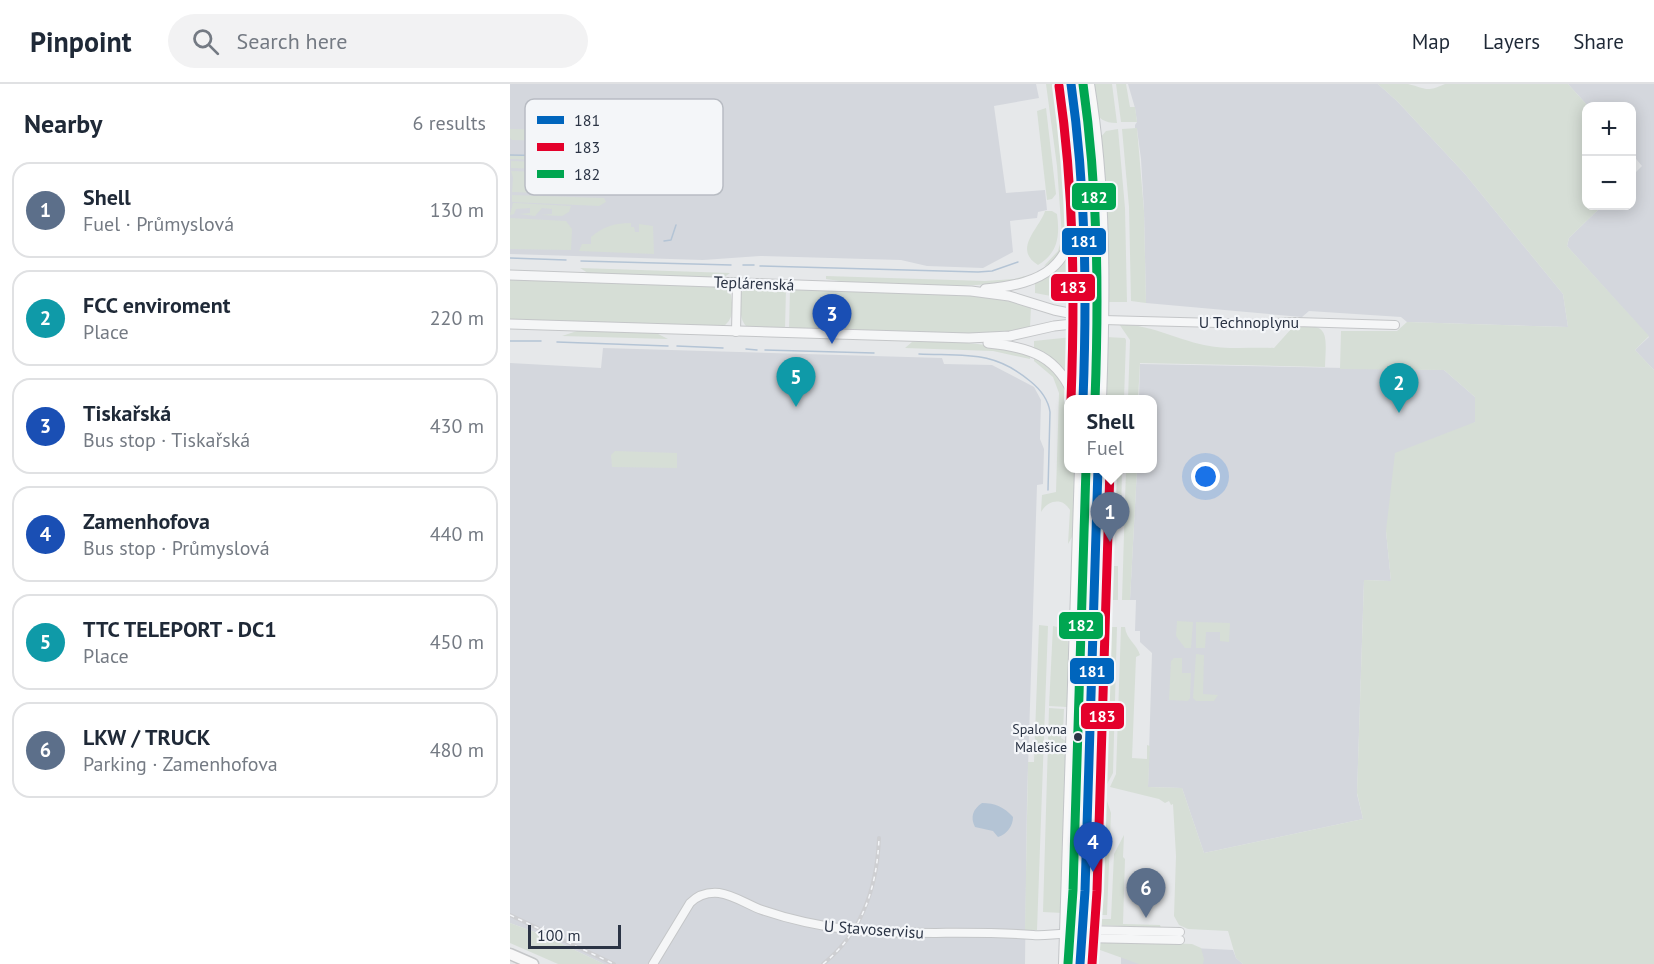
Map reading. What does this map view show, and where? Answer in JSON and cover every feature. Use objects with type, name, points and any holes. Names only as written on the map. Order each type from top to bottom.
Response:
[{"type":"main road","points":[[1071,84],[1083,181],[1086,257],[1083,395]]},
{"type":"main road","points":[[1088,84],[1101,196],[1103,320],[1100,395]]},
{"type":"main road","points":[[1080,964],[1076,934],[1081,473]]},
{"type":"main road","points":[[1065,964],[1076,934],[1098,473]]},
{"type":"main road","points":[[510,954],[534,964]]},
{"type":"street","points":[[971,291],[1025,284],[1055,265],[1073,237],[1083,181]]},
{"type":"street","name":"Teplárenská","points":[[510,275],[971,291],[1009,296],[1086,319],[1103,320]]},
{"type":"street","points":[[736,332],[737,283]]},
{"type":"street","points":[[510,324],[941,339],[996,338],[1086,319]]},
{"type":"street","name":"U Technoplynu","points":[[1103,320],[1395,325]]},
{"type":"street","points":[[941,339],[1009,345],[1032,350],[1044,357],[1059,371],[1073,395]]},
{"type":"street","name":"U Stavoservisu","points":[[653,964],[690,903],[699,896],[711,893],[724,894],[761,909],[806,923],[846,929],[1039,935],[1180,936]]},
{"type":"shaded area","points":[[510,84],[1036,84],[1039,98],[994,106],[1006,193],[1045,190],[1047,210],[1038,212],[1037,218],[1010,221],[1013,252],[983,268],[927,266],[901,260],[760,256],[703,260],[510,254]]},
{"type":"shaded area","points":[[1046,84],[1067,84],[1072,120],[1077,199],[1075,217],[1064,247],[1052,262],[1044,266],[1058,251],[1062,237],[1057,166]]},
{"type":"shaded area","points":[[1074,84],[1084,84],[1093,146],[1100,302],[1090,302]]},
{"type":"shaded area","points":[[1091,84],[1112,84],[1117,123],[1103,120],[1098,116]]},
{"type":"shaded area","points":[[1116,84],[1126,84],[1130,107],[1135,107],[1137,122],[1121,122]]},
{"type":"shaded area","points":[[1128,84],[1378,84],[1398,102],[1465,174],[1563,294],[1568,327],[1407,322],[1401,317],[1309,311],[1302,317],[1146,303],[1141,159],[1135,128],[1137,122],[1135,108]]},
{"type":"shaded area","points":[[1378,84],[1408,84],[1429,89],[1445,84],[1568,84],[1584,102],[1582,102],[1582,210],[1598,210],[1569,238],[1567,246],[1649,336],[1635,350],[1654,370],[1654,964],[1243,964],[1236,958],[1228,931],[1188,929],[1179,925],[1174,916],[1176,856],[1173,804],[1171,805],[1169,801],[1165,803],[1159,799],[1110,787],[1116,774],[1121,627],[1125,627],[1127,635],[1140,655],[1136,657],[1132,758],[1147,759],[1147,745],[1150,746],[1148,787],[1182,788],[1204,853],[1363,819],[1357,793],[1364,580],[1391,581],[1386,531],[1395,453],[1475,422],[1475,397],[1444,370],[1340,369],[1341,331],[1397,331],[1407,322],[1568,327],[1563,294],[1465,174],[1398,102]]},
{"type":"shaded area","points":[[1568,84],[1654,84],[1654,370],[1635,350],[1649,337],[1567,246],[1569,238],[1598,210],[1636,210],[1636,172],[1642,166],[1636,159],[1636,102],[1584,102]]},
{"type":"shaded area","points":[[1046,108],[1056,194],[1052,199],[1047,200],[1037,111]]},
{"type":"shaded area","points":[[1137,128],[1144,211],[1146,303],[1131,301],[1129,207],[1122,129]]},
{"type":"shaded area","points":[[510,129],[525,129],[525,140],[510,138]]},
{"type":"shaded area","points":[[1118,129],[1125,208],[1127,302],[1107,302],[1100,138],[1106,131]]},
{"type":"shaded area","points":[[510,155],[525,156],[525,159],[510,159]]},
{"type":"shaded area","points":[[511,161],[525,161],[525,168],[511,168]]},
{"type":"shaded area","points":[[511,171],[525,171],[525,192],[512,192]]},
{"type":"shaded area","points":[[512,195],[604,198],[606,202],[599,206],[512,202]]},
{"type":"shaded area","points":[[513,203],[571,206],[569,212],[562,216],[541,215],[552,214],[552,209],[542,208],[535,216],[519,214],[530,213],[530,208],[516,209],[514,214],[510,215]]},
{"type":"shaded area","points":[[1045,211],[1057,214],[1058,237],[1050,255],[1038,265],[1027,252],[1027,245]]},
{"type":"shaded area","points":[[510,218],[566,221],[572,229],[571,250],[510,249]]},
{"type":"shaded area","points":[[631,223],[635,232],[639,232],[639,224],[653,226],[654,254],[579,251],[582,244],[591,244],[591,237],[600,230]]},
{"type":"shaded area","points":[[1080,230],[1083,302],[1035,293],[1035,282],[1073,244]]},
{"type":"shaded area","points":[[580,268],[730,273],[723,278],[588,273]]},
{"type":"shaded area","points":[[826,276],[985,281],[1025,276],[1022,281],[924,286],[874,285],[826,279]]},
{"type":"shaded area","points":[[510,279],[723,286],[731,295],[732,313],[729,321],[722,327],[510,321]]},
{"type":"shaded area","points":[[747,287],[786,288],[785,330],[747,327],[741,315],[741,293]]},
{"type":"shaded area","points":[[790,288],[911,291],[1002,300],[1031,306],[1030,328],[992,334],[789,330]]},
{"type":"shaded area","points":[[1119,324],[1151,329],[1204,345],[1239,348],[1274,348],[1292,328],[1314,326],[1324,333],[1325,367],[1140,363],[1138,395],[1128,395],[1130,340]]},
{"type":"shaded area","points":[[580,330],[656,333],[668,339],[562,336]]},
{"type":"shaded area","points":[[1082,336],[1080,395],[1078,395],[1044,353],[1034,348],[1034,341]]},
{"type":"shaded area","points":[[1106,337],[1125,338],[1124,395],[1104,395]]},
{"type":"shaded area","points":[[912,342],[956,342],[1001,347],[1030,353],[1030,359],[993,351],[905,348]]},
{"type":"shaded area","points":[[603,348],[942,358],[944,364],[992,365],[1034,387],[1041,400],[1040,439],[1044,449],[1043,484],[1037,485],[1027,800],[1025,964],[604,964],[543,935],[510,923],[510,363],[601,368]]},
{"type":"shaded area","points":[[1034,355],[1059,376],[1070,395],[1064,395],[1064,473],[1075,473],[1072,537],[1068,544],[1070,510],[1067,506],[1055,502],[1047,505],[1041,512],[1042,495],[1056,492],[1059,393],[1053,377],[1034,361]]},
{"type":"shaded area","points":[[1140,364],[1444,370],[1475,397],[1475,422],[1386,531],[1391,581],[1364,580],[1357,794],[1363,819],[1204,853],[1182,788],[1148,787],[1152,653],[1140,642],[1140,631],[1135,631],[1136,600],[1130,600],[1137,473],[1157,473],[1157,395],[1139,395]]},
{"type":"shaded area","points":[[615,451],[677,453],[677,468],[612,467],[611,455]]},
{"type":"shaded area","points":[[1085,473],[1095,473],[1088,602],[1085,600],[1087,511]]},
{"type":"shaded area","points":[[1108,473],[1122,473],[1121,518],[1104,512],[1105,483],[1107,483]]},
{"type":"shaded area","points":[[1126,473],[1137,473],[1130,600],[1122,600]]},
{"type":"shaded area","points":[[1102,566],[1103,583],[1113,583],[1114,566],[1118,566],[1118,600],[1108,599],[1102,593]]},
{"type":"shaded area","points":[[1177,621],[1193,622],[1191,648],[1185,648],[1176,636]]},
{"type":"shaded area","points":[[1196,622],[1230,623],[1229,642],[1220,641],[1220,632],[1206,632],[1205,648],[1196,648]]},
{"type":"shaded area","points":[[1039,625],[1048,626],[1037,930],[1025,930],[1028,762],[1034,762]]},
{"type":"shaded area","points":[[1053,626],[1067,629],[1071,693],[1067,707],[1049,706]]},
{"type":"shaded area","points":[[1117,627],[1113,773],[1106,786],[1099,780],[1096,769],[1100,629]]},
{"type":"shaded area","points":[[1083,629],[1089,629],[1080,914],[1073,913],[1075,776],[1080,740]]},
{"type":"shaded area","points":[[1196,654],[1204,655],[1203,694],[1218,695],[1214,701],[1196,701],[1193,698]]},
{"type":"shaded area","points":[[1174,658],[1182,658],[1182,673],[1191,673],[1188,701],[1169,700],[1171,661]]},
{"type":"shaded area","points":[[1049,708],[1064,709],[1061,738],[1066,741],[1069,750],[1063,913],[1043,912]]},
{"type":"shaded area","points":[[1092,792],[1105,795],[1111,813],[1107,915],[1093,915],[1097,869],[1092,869],[1090,854]]},
{"type":"shaded area","points":[[1124,835],[1123,924],[1160,925],[1161,928],[1100,925],[1100,919],[1111,919],[1114,854]]},
{"type":"shaded area","points":[[510,923],[543,935],[604,964],[558,964],[510,943]]},
{"type":"shaded area","points":[[1099,942],[1192,944],[1201,948],[1203,964],[1139,964],[1100,950]]},
{"type":"shaded area","points":[[1121,949],[1233,950],[1236,958],[1243,964],[1121,964]]},
{"type":"water","points":[[982,803],[999,806],[1013,817],[1007,832],[998,837],[993,831],[975,827],[973,814]]},
{"type":"waterway","points":[[510,155],[525,155]]},
{"type":"waterway","points":[[664,241],[671,240],[676,225]]},
{"type":"waterway","points":[[510,258],[566,260]]},
{"type":"waterway","points":[[581,261],[731,265]]},
{"type":"waterway","points":[[760,266],[978,272],[992,271],[1018,262]]},
{"type":"waterway","points":[[743,265],[754,265]]},
{"type":"waterway","points":[[510,341],[541,341]]},
{"type":"waterway","points":[[557,342],[668,346]]},
{"type":"waterway","points":[[677,346],[723,348]]},
{"type":"waterway","points":[[746,349],[757,350]]},
{"type":"waterway","points":[[765,350],[874,353]]},
{"type":"waterway","points":[[919,354],[964,355],[990,359],[1016,371],[1037,387],[1045,398],[1050,412],[1048,490]]},
{"type":"railway","points":[[823,964],[837,951],[858,923],[871,891],[879,838]]},
{"type":"railway","points":[[510,915],[614,964]]},
{"type":"transit line","name":"181","points":[[1071,84],[1080,163],[1084,242],[1083,395]]},
{"type":"transit line","name":"182","points":[[1083,84],[1092,163],[1096,242],[1095,395]]},
{"type":"transit line","name":"183","points":[[1059,86],[1068,164],[1072,242],[1071,395]]},
{"type":"transit line","name":"182","points":[[1068,963],[1073,890],[1086,473]]},
{"type":"transit line","name":"181","points":[[1080,964],[1085,891],[1098,473]]},
{"type":"transit line","name":"183","points":[[1092,964],[1097,891],[1110,473]]},
{"type":"place","name":"Tiskařská","points":[[832,344]]},
{"type":"place","name":"TTC TELEPORT - DC1","points":[[796,407]]},
{"type":"place","name":"FCC enviroment","points":[[1399,413]]},
{"type":"place","name":"Shell","points":[[1110,542]]},
{"type":"place","name":"Spalovna Malešice","points":[[1078,737]]},
{"type":"place","name":"Zamenhofova","points":[[1093,872]]},
{"type":"place","name":"LKW / TRUCK","points":[[1146,918]]}]
